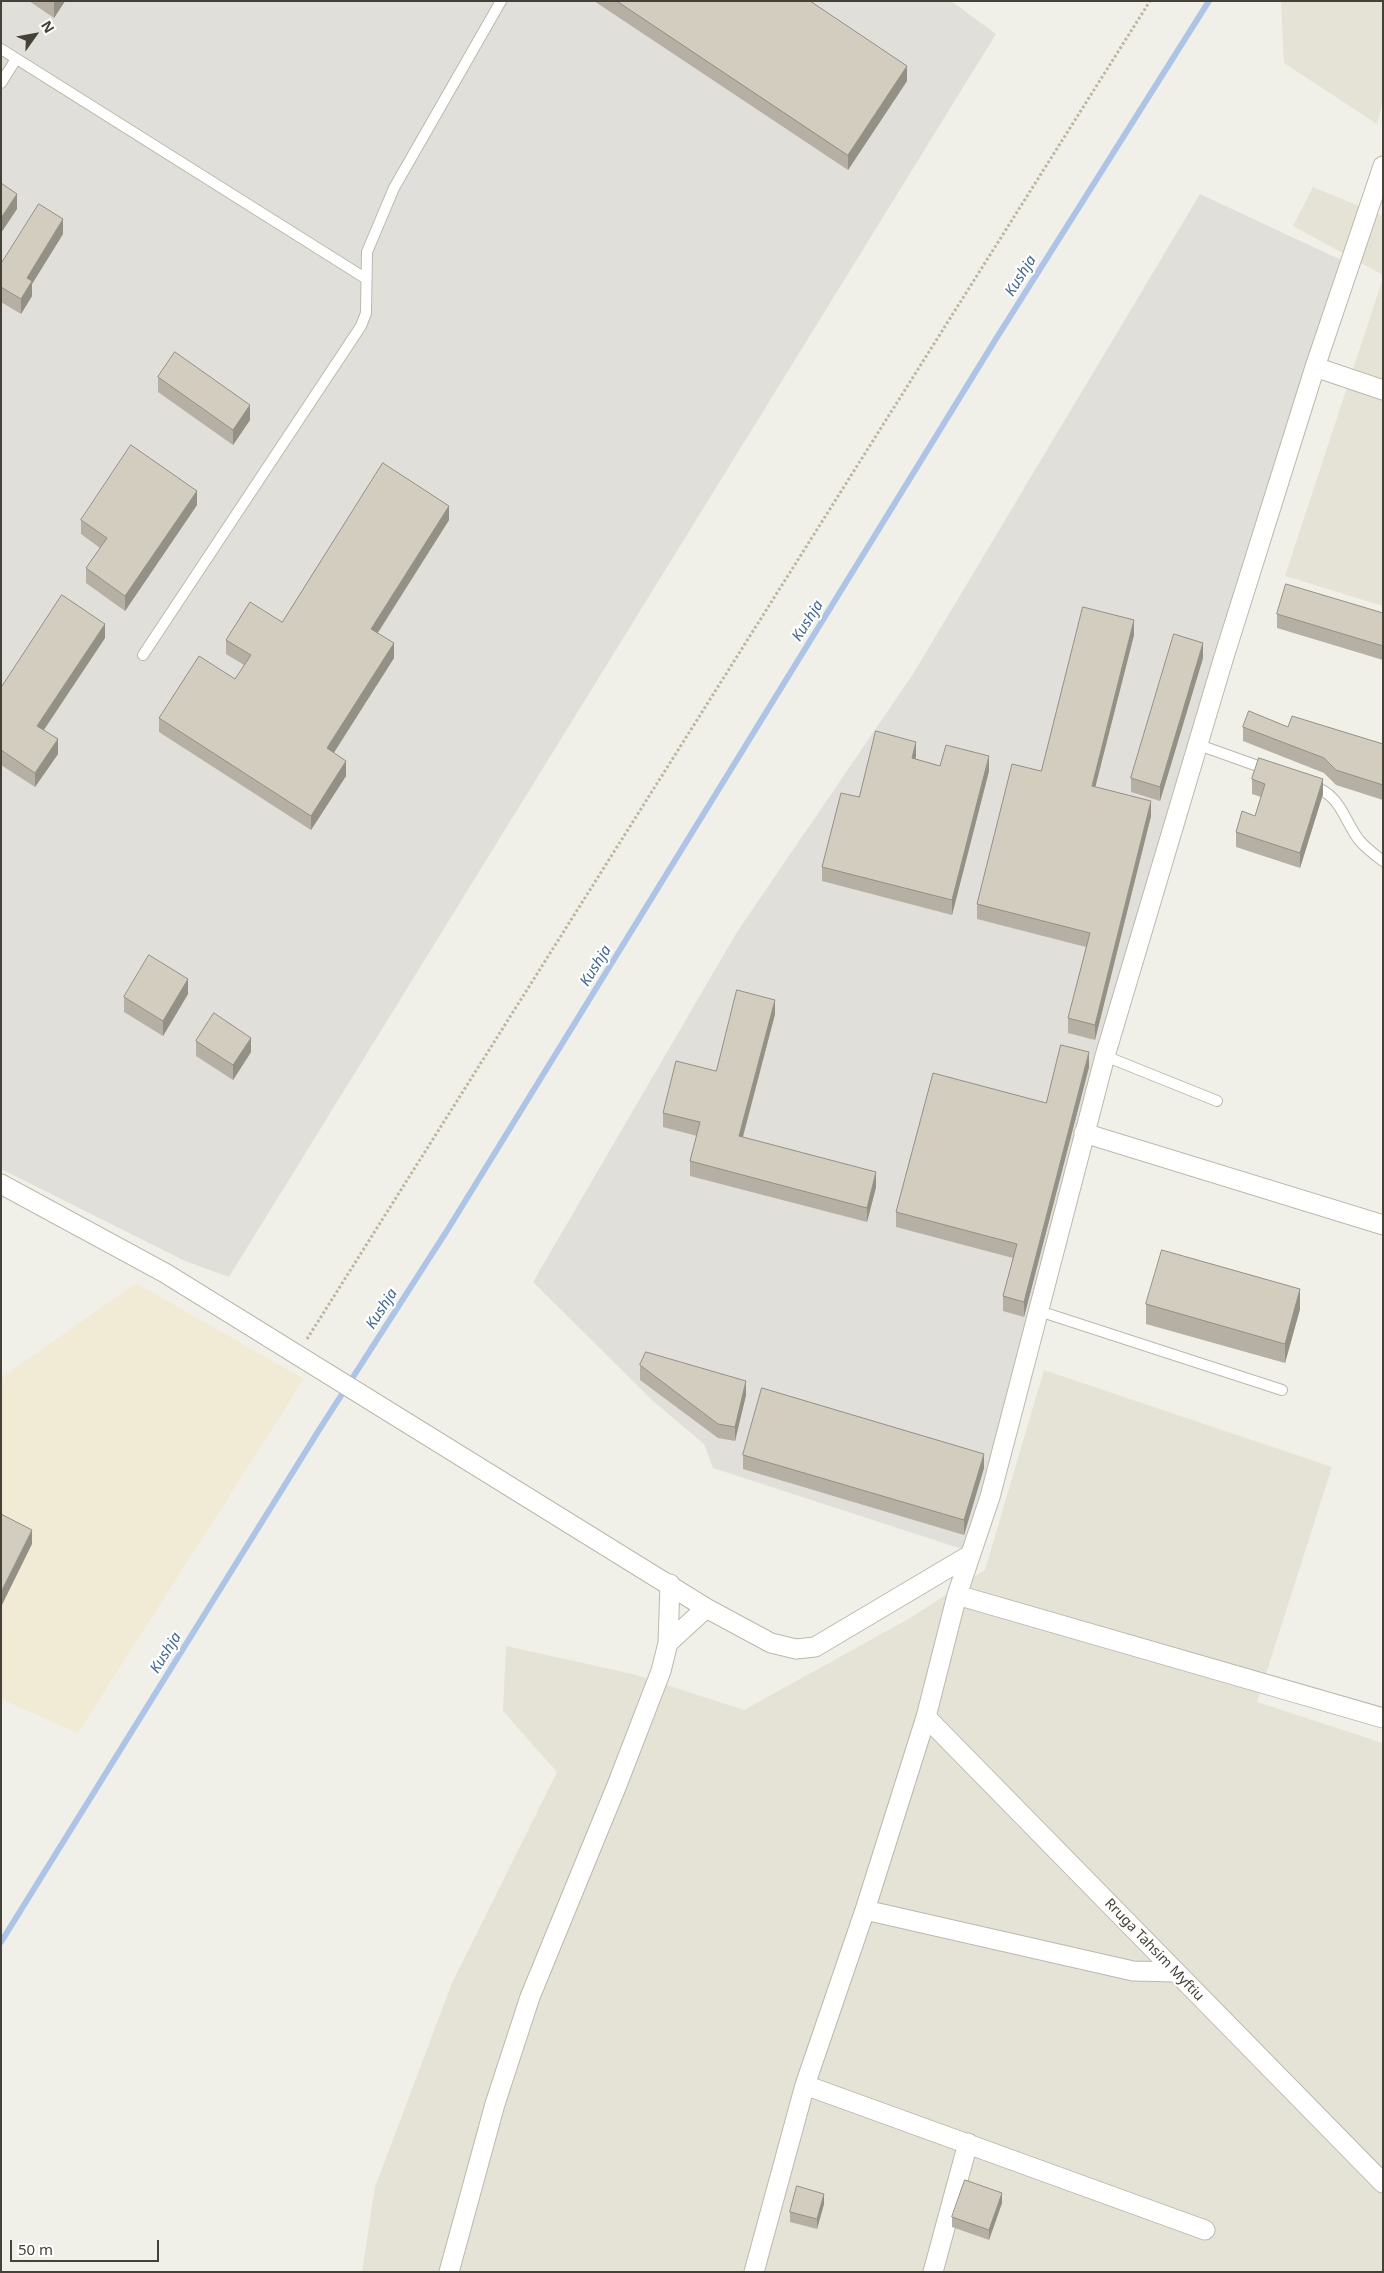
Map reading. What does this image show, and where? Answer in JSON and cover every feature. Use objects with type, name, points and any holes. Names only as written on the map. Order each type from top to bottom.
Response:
[{"type":"street","points":[[754,2272],[805,2085],[865,1910],[926,1717],[957,1595],[990,1496],[1105,1056],[1200,745],[1226,651],[1315,367],[1383,166]]},
{"type":"street","points":[[1315,367],[1383,390]]},
{"type":"street","points":[[1084,1133],[1383,1225]]},
{"type":"street","points":[[1,1184],[165,1273],[706,1608],[771,1643],[796,1649],[815,1647],[970,1555]]},
{"type":"street","points":[[449,2272],[495,2104],[530,1997],[617,1785],[661,1671],[668,1643],[670,1584]]},
{"type":"street","points":[[957,1595],[1383,1718]]},
{"type":"street","points":[[668,1643],[706,1608]]},
{"type":"street","name":"Rruga Tahsim Myftiu","points":[[926,1717],[1383,2183]]},
{"type":"street","points":[[865,1910],[1133,1971],[1175,1972]]},
{"type":"street","points":[[805,2085],[1204,2230]]},
{"type":"street","points":[[933,2272],[968,2143]]},
{"type":"lane","points":[[143,655],[361,326],[366,312],[365,278],[367,252],[394,188],[501,1]]},
{"type":"lane","points":[[1,50],[365,278]]},
{"type":"lane","points":[[1,83],[16,59]]},
{"type":"lane","points":[[1200,745],[1280,774]]},
{"type":"lane","points":[[1298,780],[1326,790],[1344,812],[1359,841],[1383,861]]},
{"type":"lane","points":[[1105,1056],[1217,1101]]},
{"type":"lane","points":[[1039,1311],[1282,1390]]},
{"type":"path","points":[[297,1354],[1150,1]]},
{"type":"shaded area","points":[[1,1],[951,1],[996,34],[229,1277],[185,1261],[1,1169]]},
{"type":"shaded area","points":[[1281,1],[1383,1],[1383,101],[1377,124],[1284,63]]},
{"type":"shaded area","points":[[1313,187],[1383,216],[1383,275],[1293,226]]},
{"type":"shaded area","points":[[1200,194],[1341,260],[1213,682],[982,1511],[962,1549],[713,1468],[704,1444],[653,1401],[533,1282],[737,932],[913,674]]},
{"type":"shaded area","points":[[1383,278],[1383,606],[1285,576]]},
{"type":"shaded area","points":[[136,1283],[304,1379],[78,1733],[1,1699],[1,1378]]},
{"type":"shaded area","points":[[1044,1370],[1332,1467],[1257,1702],[1383,1743],[1383,2272],[362,2272],[375,2187],[452,1983],[557,1772],[503,1711],[506,1646],[633,1674],[744,1710],[910,1618],[985,1570]]},
{"type":"building","points":[[617,1],[810,1],[907,66],[848,155]]},
{"type":"building","points":[[1,183],[17,194],[1,218]]},
{"type":"building","points":[[39,204],[63,219],[27,278],[32,281],[21,299],[1,287],[1,264]]},
{"type":"building","points":[[175,352],[250,405],[233,430],[158,377]]},
{"type":"building","points":[[131,445],[197,491],[125,596],[86,568],[107,538],[81,520]]},
{"type":"building","points":[[383,463],[449,506],[371,629],[394,643],[327,748],[346,761],[311,816],[159,718],[199,656],[235,679],[251,655],[226,640],[250,602],[282,622]]},
{"type":"building","points":[[1286,584],[1383,613],[1383,646],[1277,614]]},
{"type":"building","points":[[62,595],[105,624],[37,726],[58,739],[35,773],[1,750],[1,688]]},
{"type":"building","points":[[1083,607],[1134,620],[1092,786],[1151,801],[1095,1025],[1068,1018],[1090,933],[977,904],[1012,764],[1041,771]]},
{"type":"building","points":[[1174,634],[1203,643],[1160,787],[1131,778]]},
{"type":"building","points":[[1249,711],[1288,727],[1292,716],[1383,744],[1383,785],[1336,770],[1324,758],[1243,727]]},
{"type":"building","points":[[876,731],[916,742],[912,758],[940,766],[946,745],[989,756],[952,900],[822,867],[841,793],[859,797]]},
{"type":"building","points":[[1259,758],[1323,779],[1300,853],[1236,832],[1242,811],[1255,816],[1265,784],[1252,779]]},
{"type":"building","points":[[149,955],[188,979],[163,1021],[124,997]]},
{"type":"building","points":[[737,990],[775,1000],[739,1136],[876,1172],[867,1208],[690,1161],[700,1122],[663,1113],[676,1061],[716,1071]]},
{"type":"building","points":[[214,1013],[251,1038],[233,1065],[196,1041]]},
{"type":"building","points":[[1061,1045],[1089,1052],[1024,1302],[1003,1296],[1017,1244],[896,1212],[933,1073],[1046,1103]]},
{"type":"building","points":[[1162,1250],[1300,1289],[1285,1344],[1146,1304]]},
{"type":"building","points":[[646,1352],[746,1381],[735,1427],[718,1424],[640,1365]]},
{"type":"building","points":[[762,1388],[984,1454],[964,1520],[743,1455]]},
{"type":"building","points":[[1,1514],[32,1530],[1,1592]]},
{"type":"building","points":[[965,2180],[1002,2193],[989,2230],[952,2217]]},
{"type":"building","points":[[797,2186],[824,2194],[817,2219],[790,2212]]},
{"type":"waterway","name":"Kushja","points":[[1,1942],[319,1430],[448,1229],[994,342],[1209,1]]}]
